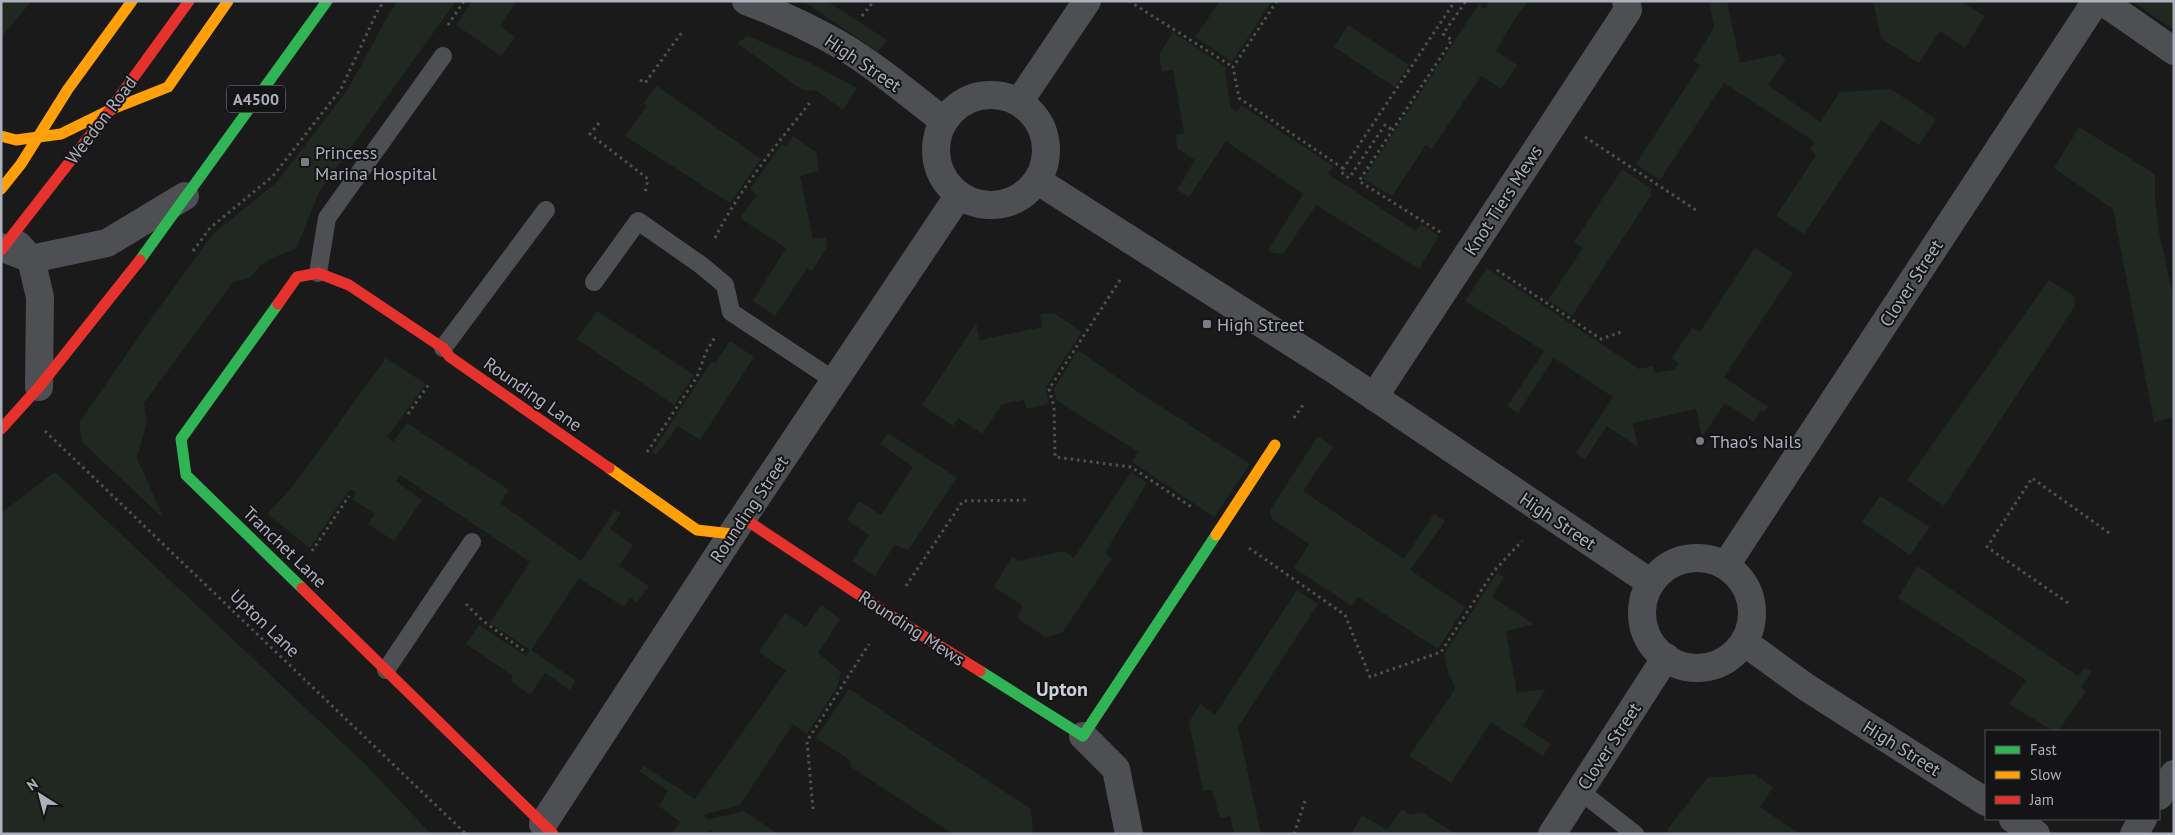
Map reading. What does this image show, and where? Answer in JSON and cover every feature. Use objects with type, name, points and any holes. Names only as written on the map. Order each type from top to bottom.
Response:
[{"type":"main road","points":[[1,189],[38,137],[68,89],[132,1]]},
{"type":"main road","name":"Weedon Road","points":[[4,242],[110,110],[189,1]]},
{"type":"main road","points":[[1,136],[16,140],[61,134],[110,110],[168,87],[228,1]]},
{"type":"main road","name":"A4500","points":[[1,429],[39,387],[123,283],[327,1]]},
{"type":"main road","name":"Rounding Lane","points":[[318,273],[349,286],[443,348],[450,356],[697,530],[738,526]]},
{"type":"main road","name":"Tranchet Lane","points":[[318,273],[297,277],[181,439],[186,475],[548,829]]},
{"type":"main road","points":[[1082,736],[1275,446]]},
{"type":"main road","name":"Rounding Mews","points":[[738,526],[888,614],[1082,736]]},
{"type":"street","name":"High Street","points":[[746,1],[772,7],[827,37],[877,70],[944,121]]},
{"type":"street","points":[[1019,102],[1087,1]]},
{"type":"street","name":"Knot Tiers Mews","points":[[1374,397],[1628,10],[1626,1]]},
{"type":"street","name":"Clover Street","points":[[1726,565],[2096,1]]},
{"type":"street","points":[[2102,1],[2174,51]]},
{"type":"street","points":[[986,95],[1003,96],[1019,102],[1033,114],[1043,129],[1047,147],[1045,165],[1038,181],[1025,194],[1010,203],[992,206],[974,203],[958,195],[946,184],[939,169],[936,153],[938,136],[944,121],[956,108],[970,99],[986,95]]},
{"type":"street","name":"High Street","points":[[1038,181],[1374,397],[1651,583]]},
{"type":"street","name":"Rounding Street","points":[[548,829],[738,526],[958,195]]},
{"type":"street","points":[[39,387],[40,297],[31,259],[107,243],[185,196]]},
{"type":"street","name":"Weedon Road","points":[[4,242],[31,259]]},
{"type":"street","points":[[1698,557],[1715,559],[1726,565],[1740,580],[1749,595],[1753,609],[1752,626],[1744,642],[1732,656],[1714,665],[1695,669],[1678,665],[1666,658],[1653,645],[1645,632],[1641,613],[1651,583],[1666,569],[1682,560],[1698,557]]},
{"type":"street","name":"High Street","points":[[1744,642],[1806,687],[1985,801]]},
{"type":"street","name":"Clover Street","points":[[1552,834],[1666,658]]},
{"type":"street","name":"Rounding Mews","points":[[1082,736],[1116,769],[1129,834]]},
{"type":"street","points":[[2160,795],[2174,774]]},
{"type":"street","points":[[2015,820],[2036,834]]},
{"type":"street","points":[[2134,834],[2143,820]]},
{"type":"lane","points":[[318,273],[327,218],[443,56]]},
{"type":"lane","points":[[443,348],[546,210]]},
{"type":"lane","points":[[594,282],[638,221],[701,265],[724,285],[731,312],[835,381]]},
{"type":"lane","points":[[386,670],[472,542]]},
{"type":"lane","points":[[1580,791],[1635,834]]},
{"type":"path","points":[[186,258],[210,228],[273,176],[341,89],[376,12],[384,1]]},
{"type":"path","points":[[448,25],[464,1]]},
{"type":"path","points":[[862,16],[874,1]]},
{"type":"path","points":[[1129,1],[1233,67]]},
{"type":"path","points":[[1277,1],[1233,67],[1239,98],[1344,168]]},
{"type":"path","points":[[1391,130],[1385,125],[1349,178],[1341,172],[1455,1]]},
{"type":"path","points":[[1466,1],[1443,34],[1452,40],[1359,181],[1469,251],[1601,339],[1624,331]]},
{"type":"path","points":[[640,80],[645,84],[682,32]]},
{"type":"path","points":[[701,265],[724,218],[780,140],[793,127],[812,100]]},
{"type":"path","points":[[1557,119],[1700,212]]},
{"type":"path","points":[[599,123],[590,134],[648,179]]},
{"type":"path","points":[[1120,280],[1049,389],[1054,407],[1055,457],[1131,467],[1222,528],[1345,615],[1370,677],[1441,652],[1494,571],[1522,541]]},
{"type":"path","points":[[624,479],[648,451],[697,377],[706,352],[731,312]]},
{"type":"path","name":"Upton Lane","points":[[51,426],[46,432],[466,834]]},
{"type":"path","points":[[2068,603],[1987,548],[2032,478],[2112,535]]},
{"type":"path","points":[[308,558],[349,496]]},
{"type":"path","points":[[813,810],[807,741],[963,501],[1028,500]]},
{"type":"path","points":[[445,583],[482,620],[524,651]]},
{"type":"path","points":[[1294,834],[1305,801]]},
{"type":"shaded area","points":[[1,1],[32,1],[1,37]]},
{"type":"shaded area","points":[[398,1],[456,1],[319,192],[296,249],[274,257],[260,266],[250,278],[233,282],[144,403],[147,422],[137,458],[164,519],[82,442],[79,423],[153,316],[214,233],[277,182],[348,89]]},
{"type":"shaded area","points":[[472,1],[517,1],[500,26],[515,37],[501,56],[456,25]]},
{"type":"shaded area","points":[[803,1],[827,1],[887,40],[878,52]]},
{"type":"shaded area","points":[[1220,1],[1272,1],[1232,62],[1195,37]]},
{"type":"shaded area","points":[[1489,1],[1528,1],[1496,51],[1517,65],[1501,89],[1481,76],[1432,149],[1426,145],[1392,196],[1363,179],[1479,4],[1485,9]]},
{"type":"shaded area","points":[[1709,1],[1727,1],[1740,63],[1780,54],[1786,59],[1768,85],[1820,122],[1840,92],[1891,89],[1936,119],[1919,145],[1881,120],[1804,234],[1776,216],[1816,155],[1810,149],[1815,142],[1724,83],[1660,180],[1636,164],[1700,65],[1694,61],[1714,27]]},
{"type":"shaded area","points":[[1873,1],[1961,1],[1985,16],[1965,48],[1940,31],[1919,63],[1881,38]]},
{"type":"shaded area","points":[[2132,1],[2174,1],[2174,30]]},
{"type":"shaded area","points":[[1348,25],[1409,65],[1395,87],[1334,47]]},
{"type":"shaded area","points":[[1173,32],[1227,68],[1225,72],[1231,108],[1237,111],[1241,105],[1333,166],[1328,174],[1416,231],[1421,224],[1439,236],[1419,269],[1316,205],[1283,254],[1268,250],[1303,194],[1226,141],[1189,197],[1177,190],[1195,160],[1177,148],[1176,135],[1184,133],[1173,70],[1162,72],[1159,55]]},
{"type":"shaded area","points":[[748,36],[808,62],[857,88],[843,110],[817,91],[802,90],[737,43]]},
{"type":"shaded area","points":[[657,86],[761,159],[730,203],[625,136],[647,106],[643,103]]},
{"type":"shaded area","points":[[2079,127],[2155,174],[2155,201],[2159,232],[2174,301],[2174,417],[2154,422],[2113,209],[2054,168]]},
{"type":"shaded area","points":[[793,136],[816,152],[819,171],[800,176],[813,239],[826,237],[827,247],[812,271],[807,268],[775,316],[753,301],[786,248],[740,218],[757,195],[750,189],[782,144],[786,146]]},
{"type":"shaded area","points":[[1622,169],[1652,189],[1650,193],[1652,194],[1572,316],[1548,300],[1583,248],[1574,242]]},
{"type":"shaded area","points":[[1755,248],[1793,273],[1724,377],[1768,407],[1765,412],[1761,410],[1754,422],[1725,403],[1702,437],[1696,409],[1633,423],[1638,447],[1607,426],[1585,459],[1576,453],[1613,397],[1554,358],[1518,413],[1507,406],[1544,351],[1465,301],[1487,268],[1639,369],[1653,366],[1655,373],[1674,370],[1679,363],[1672,358],[1692,328],[1700,332]]},
{"type":"shaded area","points":[[2049,280],[2074,296],[2075,306],[1944,506],[1907,480]]},
{"type":"shaded area","points":[[597,311],[694,375],[674,405],[577,339]]},
{"type":"shaded area","points":[[1054,313],[1082,332],[1046,387],[1049,404],[1026,409],[1024,400],[1002,404],[982,434],[958,418],[953,426],[922,405],[976,323],[980,340],[1042,327],[1040,314]]},
{"type":"shaded area","points":[[730,341],[754,357],[700,440],[678,426],[656,455],[652,452],[712,361],[715,363]]},
{"type":"shaded area","points":[[1078,350],[1135,390],[1250,464],[1214,517],[1132,462],[1138,452],[1056,400],[1054,389]]},
{"type":"shaded area","points":[[386,358],[426,384],[387,437],[393,442],[407,423],[509,490],[500,503],[581,561],[615,510],[621,513],[610,529],[633,545],[619,566],[649,586],[637,602],[630,598],[624,607],[579,578],[531,650],[575,680],[570,690],[545,673],[530,695],[511,681],[513,676],[466,644],[479,625],[526,656],[530,650],[490,623],[530,562],[400,475],[396,481],[422,500],[394,541],[368,524],[375,514],[352,499],[356,493],[350,489],[310,548],[267,514],[293,486]]},
{"type":"shaded area","points":[[888,433],[957,478],[908,550],[894,545],[875,576],[852,561],[869,535],[847,520],[859,501],[881,515],[913,467],[880,444]]},
{"type":"shaded area","points":[[1318,436],[1333,447],[1303,491],[1404,559],[1434,514],[1445,521],[1410,570],[1465,607],[1438,649],[1358,597],[1352,606],[1294,568],[1309,544],[1272,519],[1270,510]]},
{"type":"shaded area","points":[[55,472],[365,764],[431,834],[1,834],[1,513]]},
{"type":"shaded area","points":[[1131,472],[1147,483],[1105,553],[1112,558],[1062,633],[1045,637],[1017,618],[1023,606],[994,587],[1012,557],[1018,561],[1064,551],[1074,558]]},
{"type":"shaded area","points":[[1880,496],[1930,527],[1910,555],[1862,522]]},
{"type":"shaded area","points":[[1917,566],[2078,676],[2085,667],[2092,672],[2081,687],[2086,691],[2059,730],[2051,730],[2009,704],[2026,680],[1898,598]]},
{"type":"shaded area","points":[[1497,573],[1504,577],[1492,597],[1534,624],[1506,631],[1517,693],[1546,689],[1523,726],[1551,744],[1543,756],[1491,722],[1451,783],[1409,756],[1455,689],[1449,676],[1444,654]]},
{"type":"shaded area","points":[[1297,590],[1318,604],[1238,727],[1261,834],[1234,834],[1230,816],[1220,818],[1212,790],[1203,791],[1189,722],[1200,704],[1215,715]]},
{"type":"shaded area","points":[[821,605],[840,619],[818,653],[841,672],[837,688],[807,734],[793,724],[740,805],[703,815],[707,820],[744,811],[778,834],[715,834],[710,830],[707,834],[672,834],[680,822],[659,806],[668,791],[639,771],[644,766],[695,799],[786,671],[759,652],[785,613],[806,627]]},
{"type":"shaded area","points":[[849,689],[1031,809],[1033,834],[953,834],[851,767],[850,760],[816,738]]},
{"type":"shaded area","points":[[1754,774],[1773,787],[1760,807],[1800,834],[1732,834],[1728,831],[1726,834],[1671,834],[1667,830],[1707,778]]},
{"type":"shaded area","points":[[1402,809],[1411,815],[1422,812],[1455,834],[1351,834],[1362,815],[1387,830]]},
{"type":"traffic: fast","points":[[140,260],[327,1]]},
{"type":"traffic: fast","points":[[278,304],[181,439],[186,475],[302,588]]},
{"type":"traffic: fast","points":[[980,671],[1083,736],[1216,535]]},
{"type":"traffic: slow","points":[[1,189],[21,164],[68,89],[132,1]]},
{"type":"traffic: slow","points":[[1,136],[16,140],[61,134],[110,110],[168,87],[228,1]]},
{"type":"traffic: slow","points":[[1216,535],[1275,445]]},
{"type":"traffic: slow","points":[[609,468],[697,530],[732,534]]},
{"type":"traffic: jam","points":[[1,250],[110,110],[189,1]]},
{"type":"traffic: jam","points":[[1,429],[39,387],[140,260]]},
{"type":"traffic: jam","points":[[278,304],[297,277],[318,273],[349,285],[443,348],[450,357],[609,468]]},
{"type":"traffic: jam","points":[[743,518],[888,614],[980,671]]},
{"type":"traffic: jam","points":[[302,588],[553,834]]},
{"type":"place","name":"Princess Marina Hospital","points":[[305,162]]},
{"type":"place","name":"High Street","points":[[1207,324]]},
{"type":"place","name":"Thao's Nails","points":[[1700,441]]},
{"type":"district","name":"Upton","points":[[1062,689]]}]
